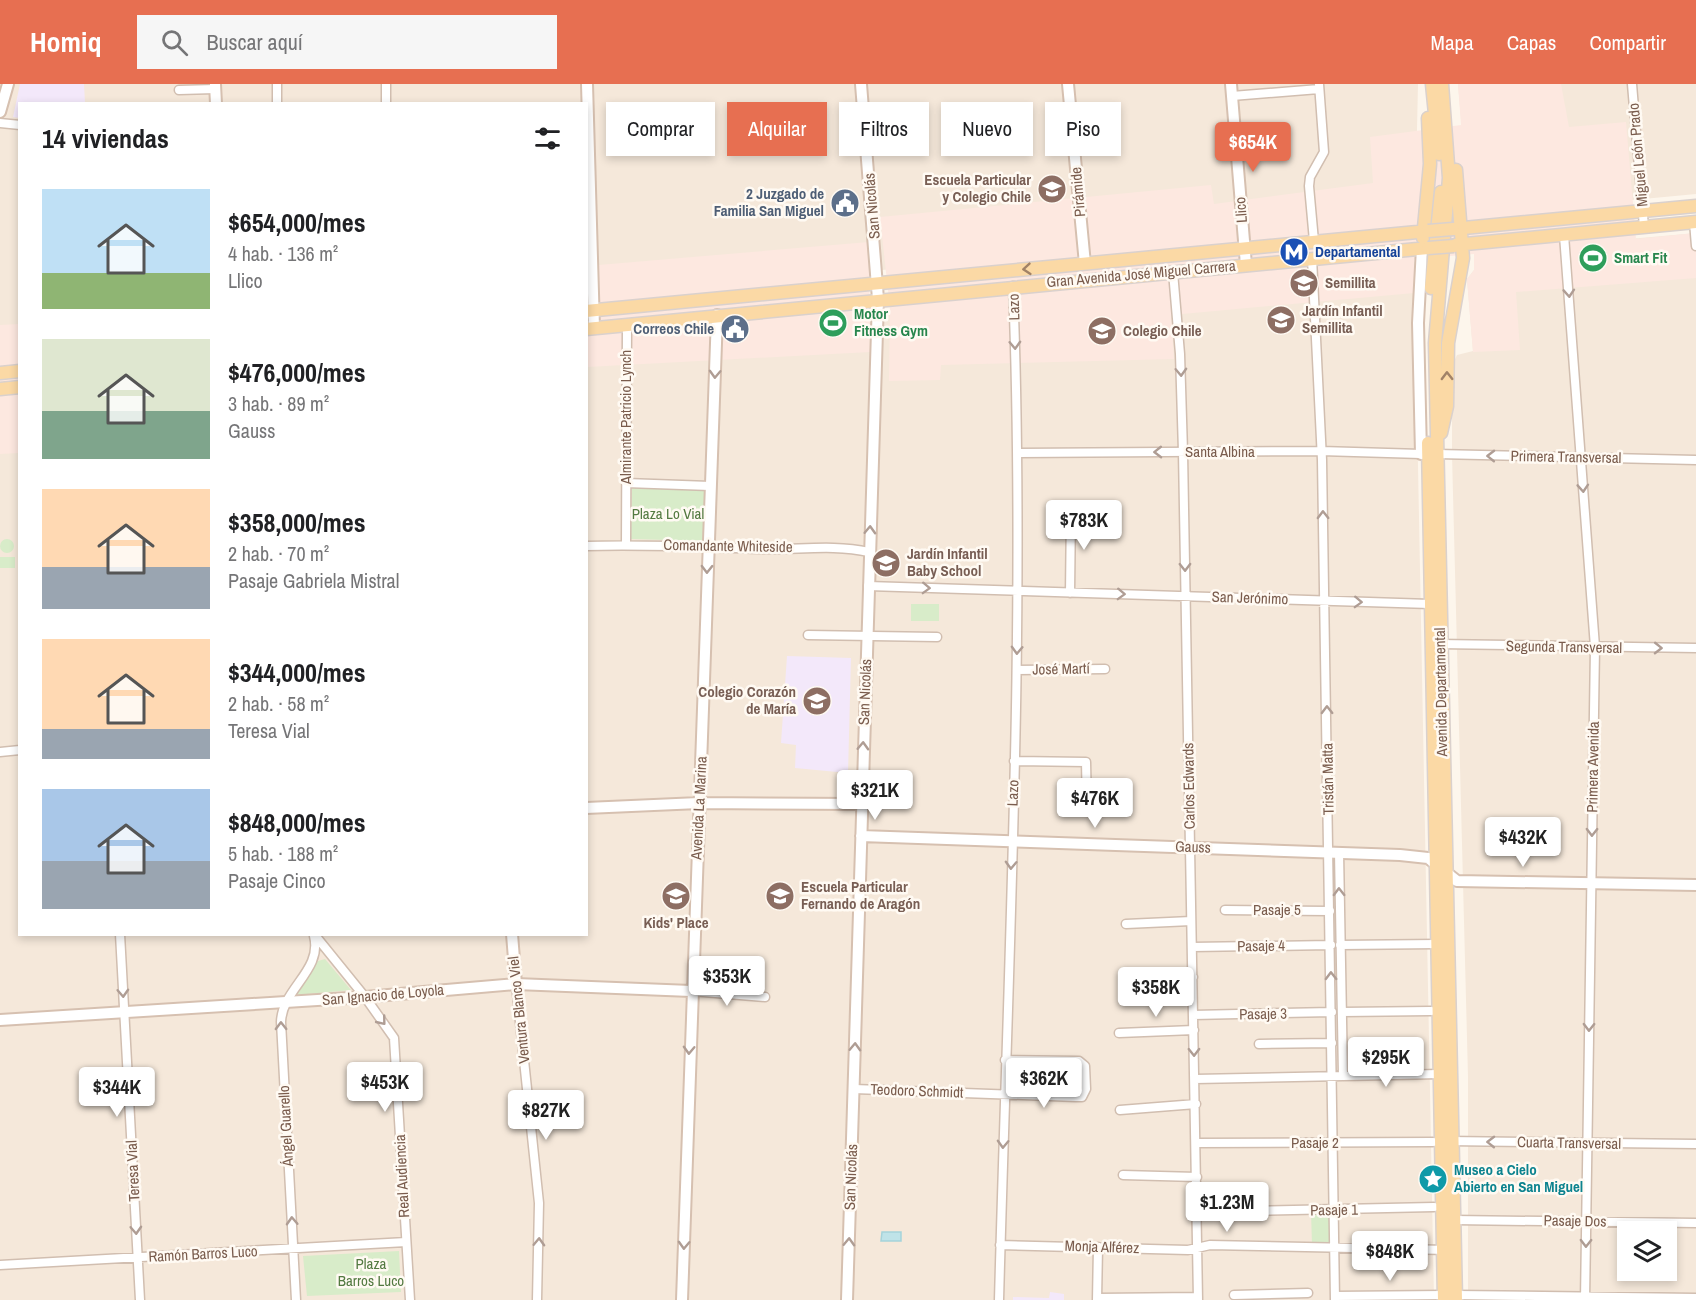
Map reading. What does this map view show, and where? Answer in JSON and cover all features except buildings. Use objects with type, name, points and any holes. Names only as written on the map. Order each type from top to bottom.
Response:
[{"type":"main road","points":[[1425,248],[1430,164],[1427,84]]},
{"type":"main road","name":"Avenida Departamental","points":[[1432,84],[1441,183],[1428,330],[1428,506],[1430,604],[1436,644],[1447,874],[1442,1141],[1454,1220],[1449,1250]]},
{"type":"main road","name":"Avenida Departamental","points":[[1442,84],[1449,178],[1448,220],[1436,326],[1437,944],[1442,1141],[1450,1297]]},
{"type":"main road","points":[[1437,454],[1447,406],[1448,343],[1463,258],[1458,245],[1456,229],[1449,84]]},
{"type":"main road","name":"Gran Avenida José Miguel Carrera","points":[[590,311],[1696,206]]},
{"type":"main road","name":"Gran Avenida José Miguel Carrera","points":[[590,328],[1695,222]]},
{"type":"main road","points":[[1085,264],[1090,279]]},
{"type":"main road","points":[[0,373],[18,371]]},
{"type":"main road","points":[[0,389],[18,387]]},
{"type":"main road","points":[[1421,454],[1428,506]]},
{"type":"street","points":[[0,112],[8,84]]},
{"type":"street","points":[[277,84],[278,102]]},
{"type":"street","points":[[386,84],[386,102]]},
{"type":"street","points":[[587,84],[587,102]]},
{"type":"street","name":"San Nicolás","points":[[847,1300],[878,299],[861,84]]},
{"type":"street","name":"Pirámide","points":[[1068,84],[1085,264]]},
{"type":"street","name":"Llico","points":[[1231,84],[1246,265]]},
{"type":"street","name":"Miguel León Prado","points":[[1632,84],[1644,227]]},
{"type":"street","points":[[179,90],[215,87],[216,102]]},
{"type":"street","points":[[1232,96],[1319,87],[1324,152],[1311,177],[1309,186],[1314,241]]},
{"type":"street","points":[[0,123],[18,125]]},
{"type":"street","points":[[588,160],[590,328]]},
{"type":"street","points":[[1695,222],[1696,246]]},
{"type":"street","name":"Primera Avenida","points":[[1564,235],[1595,647],[1585,1298]]},
{"type":"street","points":[[1421,454],[1418,323],[1425,248]]},
{"type":"street","name":"Tristán Matta","points":[[1312,258],[1322,451],[1325,601],[1334,852],[1340,945],[1343,1076]]},
{"type":"street","name":"Carlos Edwards","points":[[1173,272],[1180,354],[1183,452],[1198,1299]]},
{"type":"street","name":"Lazo","points":[[999,1300],[1019,591],[1013,286]]},
{"type":"street","name":"Avenida La Marina","points":[[682,1300],[691,991],[717,315]]},
{"type":"street","name":"Almirante Patricio Lynch","points":[[626,545],[627,325]]},
{"type":"street","name":"Santa Albina","points":[[1018,453],[1322,451],[1421,454]]},
{"type":"street","name":"Primera Transversal","points":[[1437,454],[1696,460]]},
{"type":"street","points":[[626,483],[710,486]]},
{"type":"street","points":[[1070,593],[1071,510]]},
{"type":"street","name":"Comandante Whiteside","points":[[588,546],[837,548],[869,552]]},
{"type":"street","name":"San Jerónimo","points":[[868,586],[1430,604]]},
{"type":"street","points":[[808,635],[867,634],[938,637]]},
{"type":"street","name":"Segunda Transversal","points":[[1436,644],[1696,648]]},
{"type":"street","name":"José Martí","points":[[1017,670],[1105,669]]},
{"type":"street","points":[[0,752],[18,750]]},
{"type":"street","points":[[1014,761],[1086,762],[1088,808]]},
{"type":"street","points":[[588,808],[699,803],[862,804]]},
{"type":"street","name":"Gauss","points":[[861,836],[1422,856],[1447,874]]},
{"type":"street","name":"Tristán Matta","points":[[1334,852],[1330,911],[1335,1298]]},
{"type":"street","points":[[1447,874],[1458,881],[1696,885]]},
{"type":"street","name":"Pasaje 5","points":[[1225,910],[1330,911]]},
{"type":"street","points":[[1126,924],[1191,921]]},
{"type":"street","name":"Teresa Vial","points":[[120,936],[140,1300]]},
{"type":"street","points":[[314,936],[316,946],[314,960]]},
{"type":"street","name":"Ventura Blanco Viel","points":[[512,936],[539,1203],[537,1300]]},
{"type":"street","name":"Real Audiencia","points":[[323,939],[331,956],[394,1038],[410,1300]]},
{"type":"street","points":[[1340,945],[1437,944]]},
{"type":"street","name":"Pasaje 4","points":[[1192,947],[1331,945]]},
{"type":"street","points":[[314,960],[320,956],[331,956]]},
{"type":"street","name":"Ángel Guarello","points":[[296,1300],[280,1022],[286,1003],[314,960]]},
{"type":"street","points":[[1125,980],[1193,977]]},
{"type":"street","name":"San Ignacio de Loyola","points":[[0,1020],[365,998],[516,984],[691,991],[765,997]]},
{"type":"street","points":[[1342,1012],[1431,1011]]},
{"type":"street","name":"Pasaje 3","points":[[1194,1015],[1332,1012]]},
{"type":"street","points":[[1119,1033],[1194,1030]]},
{"type":"street","points":[[1259,1044],[1332,1043]]},
{"type":"street","name":"Teodoro Schmidt","points":[[854,1089],[1076,1097],[1082,1097],[1086,1089],[1086,1066],[1079,1060],[1005,1060]]},
{"type":"street","points":[[1195,1079],[1440,1074]]},
{"type":"street","points":[[1120,1110],[1196,1104]]},
{"type":"street","name":"Pasaje 2","points":[[1196,1143],[1442,1141]]},
{"type":"street","name":"Cuarta Transversal","points":[[1442,1141],[1696,1144]]},
{"type":"street","points":[[1123,1175],[1197,1177]]},
{"type":"street","name":"Pasaje 1","points":[[1198,1212],[1434,1207]]},
{"type":"street","name":"Pasaje Dos","points":[[1454,1220],[1696,1223]]},
{"type":"street","name":"Ramón Barros Luco","points":[[0,1265],[406,1242]]},
{"type":"street","name":"Monja Alférez","points":[[1000,1245],[1198,1248],[1210,1245],[1449,1250]]},
{"type":"street","points":[[1098,1247],[1097,1299],[1198,1299]]},
{"type":"street","points":[[1234,1295],[1273,1297],[1308,1293]]},
{"type":"street","points":[[1335,1298],[1696,1298]]},
{"type":"shaded area","points":[[0,84],[1418,84],[1415,219],[840,274],[588,303],[588,102],[18,102],[18,359],[0,360]]},
{"type":"shaded area","points":[[20,84],[84,84],[85,102],[18,102],[18,118],[13,117]]},
{"type":"shaded area","points":[[1458,84],[1696,84],[1696,194],[1472,215],[1468,201]]},
{"type":"shaded area","points":[[1458,84],[1561,84],[1569,127],[1626,122],[1636,239],[1696,233],[1696,278],[1516,292],[1520,350],[1473,352],[1467,279],[1474,270],[1474,254],[1414,259],[1414,293],[1171,315],[1174,359],[941,365],[940,380],[889,381],[890,309],[880,217],[1211,185],[1214,204],[1373,183],[1370,137],[1461,125]]},
{"type":"shaded area","points":[[1696,233],[1696,1300],[1468,1300],[1468,1077],[1452,455],[1452,365],[1457,355],[1473,351],[1467,279],[1474,270],[1474,253]]},
{"type":"shaded area","points":[[869,242],[870,352],[588,367],[588,266]]},
{"type":"shaded area","points":[[1414,257],[1434,1300],[0,1300],[0,397],[18,395],[18,936],[588,936],[588,337],[858,313]]},
{"type":"shaded area","points":[[18,324],[18,453],[0,454],[0,325]]},
{"type":"shaded area","name":"Colegio Corazón de María","points":[[787,656],[851,658],[848,773],[795,768],[796,745],[781,743]]},
{"type":"shaded area","points":[[1050,1292],[1064,1294],[1064,1300],[1013,1300],[1013,1297],[1049,1298]]},
{"type":"green space","name":"Plaza Lo Vial","points":[[632,487],[705,488],[704,541],[631,539]]},
{"type":"green space","points":[[7,539],[12,541],[14,546],[12,551],[7,553],[2,551],[0,546],[2,541]]},
{"type":"green space","points":[[0,557],[15,557],[15,568],[0,568]]},
{"type":"green space","points":[[911,604],[939,604],[939,621],[911,621]]},
{"type":"green space","points":[[325,959],[351,990],[297,995],[318,961]]},
{"type":"green space","points":[[1311,1212],[1330,1212],[1331,1245],[1312,1245]]},
{"type":"green space","name":"Plaza Barros Luco","points":[[399,1251],[401,1292],[307,1296],[303,1256]]},
{"type":"water","points":[[882,1232],[901,1232],[901,1241],[881,1241]]},
{"type":"place","name":"Escuela Particular y Colegio Chile","points":[[1052,189]]},
{"type":"place","name":"2 Juzgado de Familia San Miguel","points":[[845,203]]},
{"type":"place","name":"Departamental","points":[[1294,252]]},
{"type":"place","name":"Smart Fit","points":[[1593,258]]},
{"type":"place","name":"Semillita","points":[[1304,283]]},
{"type":"place","name":"Jardín Infantil Semillita","points":[[1281,320]]},
{"type":"place","name":"Motor Fitness Gym","points":[[833,323]]},
{"type":"place","name":"Correos Chile","points":[[735,329]]},
{"type":"place","name":"Colegio Chile","points":[[1102,331]]},
{"type":"place","name":"Jardín Infantil Baby School","points":[[886,563]]},
{"type":"place","name":"Colegio Corazón de María","points":[[817,701]]},
{"type":"place","name":"Kids' Place","points":[[676,896]]},
{"type":"place","name":"Escuela Particular Fernando de Aragón","points":[[780,896]]},
{"type":"place","name":"Museo a Cielo Abierto en San Miguel","points":[[1433,1179]]}]
